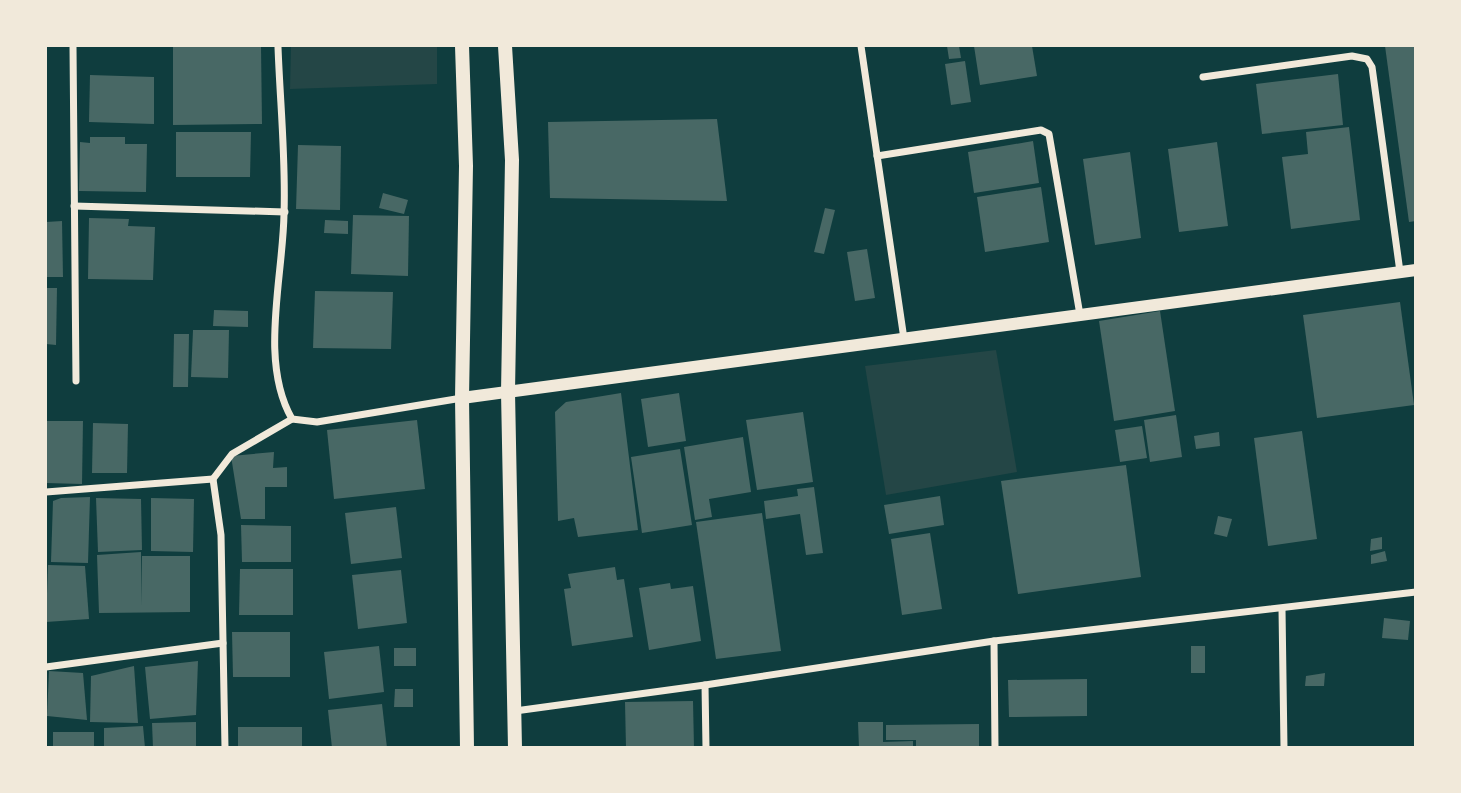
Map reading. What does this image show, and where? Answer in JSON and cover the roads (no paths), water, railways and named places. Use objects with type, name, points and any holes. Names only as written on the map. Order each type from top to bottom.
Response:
[{"type":"main road","points":[[462,46],[466,166],[462,398],[467,747]]},
{"type":"main road","points":[[505,46],[512,160],[508,392],[515,747]]},
{"type":"street","points":[[73,46],[76,381]]},
{"type":"street","points":[[861,46],[904,339]]},
{"type":"street","points":[[278,47],[285,212],[274,365],[283,404],[292,419]]},
{"type":"street","points":[[1203,78],[1352,57],[1367,59],[1372,67],[1400,272]]},
{"type":"street","points":[[877,156],[1041,130],[1049,134],[1080,315]]},
{"type":"street","points":[[74,206],[285,212]]},
{"type":"street","points":[[225,747],[221,535],[213,479],[232,454],[292,419],[317,422],[462,398],[1416,270]]},
{"type":"street","points":[[46,492],[213,479]]},
{"type":"street","points":[[515,711],[705,685],[994,640],[1416,592]]},
{"type":"street","points":[[1282,608],[1283,747]]},
{"type":"street","points":[[994,640],[995,747]]},
{"type":"street","points":[[46,667],[223,643]]},
{"type":"street","points":[[705,685],[706,747]]}]
